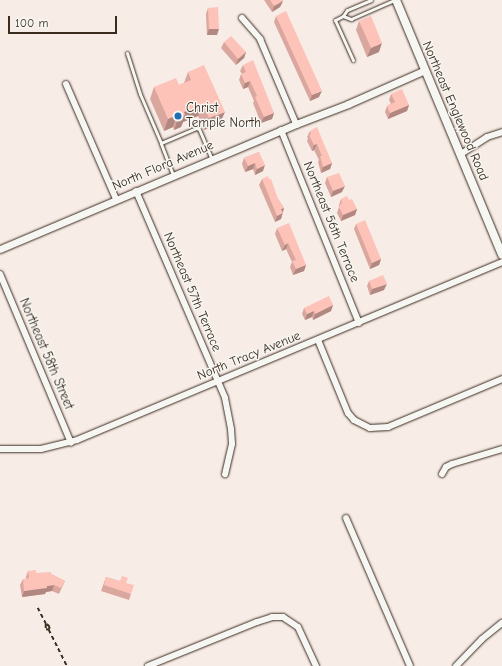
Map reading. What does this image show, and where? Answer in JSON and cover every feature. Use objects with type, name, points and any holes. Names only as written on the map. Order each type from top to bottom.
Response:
[{"type":"main road","name":"Northeast Englewood Road","points":[[395,0],[461,154],[502,255]]},
{"type":"street","points":[[242,18],[260,39],[296,124]]},
{"type":"street","name":"North Flora Avenue","points":[[0,249],[281,130],[348,104],[425,70]]},
{"type":"street","points":[[66,84],[116,199]]},
{"type":"street","name":"Northeast 56th Terrace","points":[[281,130],[359,323]]},
{"type":"street","points":[[461,154],[487,137],[502,132]]},
{"type":"street","name":"Northeast 57th Terrace","points":[[136,191],[225,398],[231,429],[232,444],[225,474]]},
{"type":"street","name":"North Tracy Avenue","points":[[0,449],[41,449],[71,443],[502,262]]},
{"type":"street","name":"Northeast 58th Street","points":[[0,274],[71,443]]},
{"type":"street","points":[[318,340],[348,413],[354,420],[370,428],[388,427],[502,379]]},
{"type":"street","points":[[442,474],[446,467],[452,464],[502,449]]},
{"type":"street","points":[[346,518],[410,666]]},
{"type":"street","points":[[148,666],[272,617],[284,616],[298,626],[316,666]]},
{"type":"street","points":[[456,666],[482,639],[502,623]]},
{"type":"lane","points":[[353,60],[335,20],[343,16],[347,10],[371,0]]},
{"type":"lane","points":[[343,16],[351,19],[395,0]]},
{"type":"lane","points":[[127,53],[140,94],[173,175]]},
{"type":"lane","points":[[160,143],[196,128],[199,130],[212,159]]},
{"type":"path","points":[[38,608],[46,624],[45,627],[67,666]]},
{"type":"building","points":[[270,0],[282,0],[283,1],[274,6]]},
{"type":"building","points":[[218,7],[219,29],[209,29],[208,8]]},
{"type":"building","points":[[286,11],[322,91],[312,95],[276,16]]},
{"type":"building","points":[[371,16],[382,43],[371,48],[359,21]]},
{"type":"building","points":[[231,36],[246,52],[238,59],[224,42]]},
{"type":"building","points":[[253,60],[274,113],[264,117],[250,81],[245,83],[241,74],[246,72],[243,65]]},
{"type":"building","points":[[204,65],[225,112],[209,118],[203,104],[184,112],[185,115],[178,118],[177,115],[168,119],[154,87],[176,78],[179,85],[191,80],[188,72]]},
{"type":"building","points":[[402,89],[409,105],[390,113],[387,106],[395,102],[391,94]]},
{"type":"building","points":[[317,127],[332,163],[323,167],[320,156],[322,156],[317,144],[314,145],[309,135],[311,134],[310,131]]},
{"type":"building","points":[[259,152],[265,165],[257,169],[255,163],[248,166],[244,158]]},
{"type":"building","points":[[339,173],[345,186],[333,191],[327,177]]},
{"type":"building","points":[[268,176],[269,179],[271,179],[278,199],[284,208],[281,209],[283,213],[277,216],[262,179]]},
{"type":"building","points":[[347,196],[349,200],[352,199],[357,209],[343,215],[339,207],[342,202],[341,199]]},
{"type":"building","points":[[365,220],[381,259],[372,263],[356,224]]},
{"type":"building","points":[[289,223],[306,265],[296,269],[292,261],[296,260],[288,243],[285,245],[277,228]]},
{"type":"building","points":[[383,275],[387,284],[372,289],[369,281]]},
{"type":"building","points":[[329,296],[333,305],[315,314],[314,311],[307,314],[304,308]]},
{"type":"building","points":[[36,570],[36,573],[51,572],[51,574],[65,581],[61,588],[54,585],[47,586],[47,588],[24,591],[23,579],[29,578],[28,571]]},
{"type":"building","points":[[122,576],[128,578],[126,583],[134,585],[131,594],[104,585],[106,577],[120,581]]},
{"type":"place","name":"Christ Temple North","points":[[178,116]]}]
